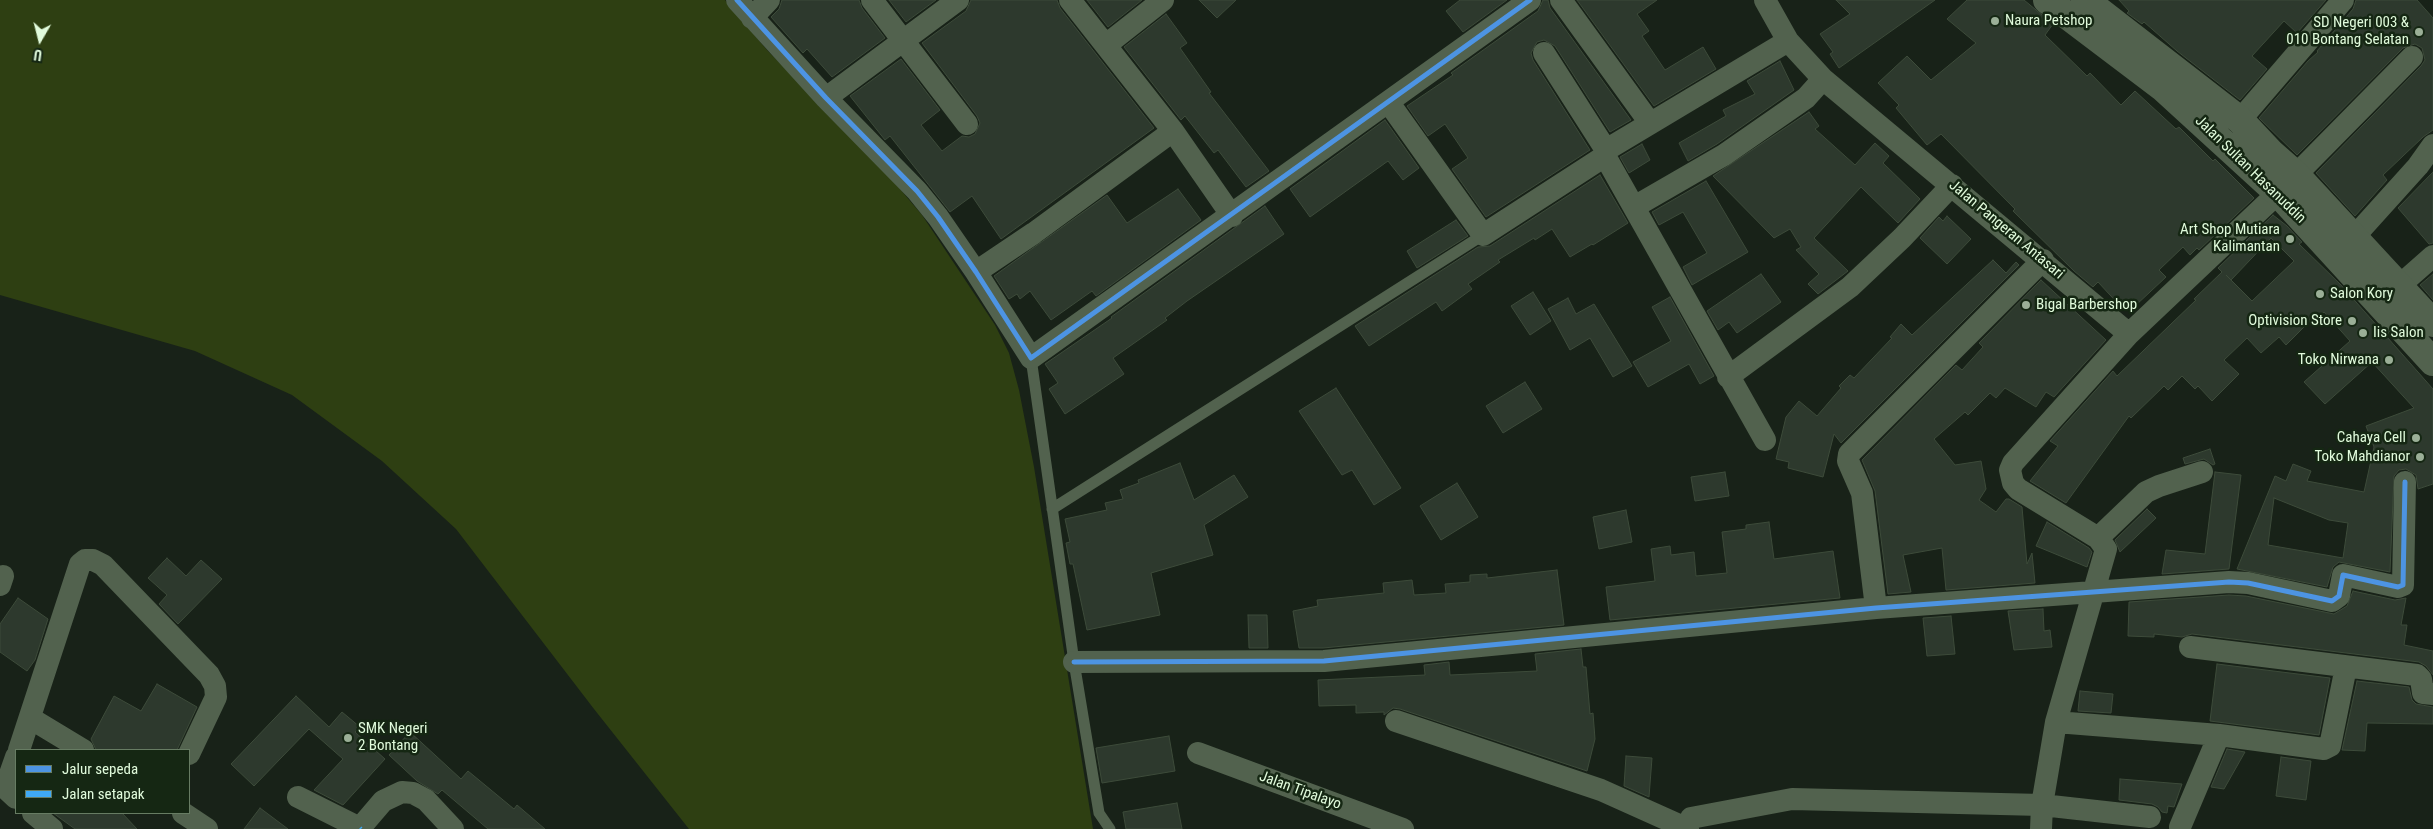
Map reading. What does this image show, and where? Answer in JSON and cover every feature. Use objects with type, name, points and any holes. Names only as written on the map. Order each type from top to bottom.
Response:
[{"type":"street","points":[[737,0],[826,98],[917,191],[938,216],[1031,358],[1232,216],[1530,0]]},
{"type":"street","points":[[752,18],[770,0]]},
{"type":"street","points":[[872,0],[967,124]]},
{"type":"street","points":[[826,98],[958,0]]},
{"type":"street","points":[[1070,0],[1173,131],[1232,216]]},
{"type":"street","points":[[1106,45],[1162,0]]},
{"type":"street","points":[[1561,0],[1650,123]]},
{"type":"street","name":"Jalan Pangeran Antasari","points":[[1765,0],[1788,40],[1823,79],[2043,260],[2129,334]]},
{"type":"street","name":"Jalan Sultan Hasanuddin","points":[[2047,0],[2354,237],[2433,323]]},
{"type":"street","name":"Jalan Sultan Hasanuddin","points":[[2086,0],[2240,120],[2272,153],[2287,184],[2433,362]]},
{"type":"street","points":[[2240,120],[2343,0]]},
{"type":"street","points":[[1389,103],[1483,235],[1650,123],[1788,40]]},
{"type":"street","points":[[1544,53],[1606,153],[1634,208],[1764,440]]},
{"type":"street","points":[[2041,829],[2042,805],[2056,722],[2092,592],[2106,549],[2098,538],[2018,489],[2010,476],[2013,463],[2129,334],[2287,184],[2412,58]]},
{"type":"street","points":[[1634,208],[1732,150],[1806,98],[1823,79]]},
{"type":"street","points":[[976,272],[1034,233],[1173,131]]},
{"type":"street","points":[[2354,237],[2418,166],[2433,146]]},
{"type":"street","points":[[1728,377],[1850,287],[1902,238],[1952,185]]},
{"type":"street","points":[[2399,286],[2433,256]]},
{"type":"street","points":[[1876,608],[1862,492],[1848,461],[1848,454],[2043,260]]},
{"type":"street","points":[[2098,538],[2146,492],[2158,486],[2202,472]]},
{"type":"street","points":[[1074,662],[1324,661],[1876,608],[2238,582],[2332,601],[2337,598],[2342,576],[2346,574],[2401,587],[2404,583],[2405,482]]},
{"type":"street","points":[[19,749],[80,564],[85,560],[97,560],[191,657],[215,686],[216,698],[190,752]]},
{"type":"street","points":[[2190,647],[2417,675],[2421,679],[2422,693],[2433,694]]},
{"type":"street","points":[[2056,722],[2219,735],[2328,748],[2332,743],[2346,667]]},
{"type":"street","points":[[30,718],[81,749]]},
{"type":"street","points":[[1396,722],[1601,790],[1690,824],[1792,799],[2042,805],[2182,828],[2219,735]]},
{"type":"street","name":"Jalan Tipalayo","points":[[1198,753],[1403,829]]},
{"type":"street","points":[[7,790],[15,761]]},
{"type":"street","points":[[298,797],[360,828],[383,801],[402,792],[413,793],[426,800],[453,829]]},
{"type":"street","points":[[34,814],[52,829]]},
{"type":"street","points":[[184,814],[207,829]]},
{"type":"lane","points":[[1052,509],[1483,235]]},
{"type":"lane","points":[[1031,358],[1074,662],[1099,813],[1110,829]]},
{"type":"shaded area","points":[[0,0],[725,0],[767,50],[882,168],[922,215],[995,325],[1009,353],[1019,390],[1034,467],[1093,829],[689,829],[456,529],[382,461],[292,395],[195,351],[0,295]]},
{"type":"building","points":[[782,0],[859,0],[862,8],[885,38],[832,77],[807,49],[803,53],[771,17],[779,9]]},
{"type":"building","points":[[889,0],[936,0],[906,22]]},
{"type":"building","points":[[971,0],[1057,0],[1060,8],[1154,128],[1001,239],[972,196],[950,212],[890,136],[885,140],[850,96],[901,59],[940,110],[921,125],[942,151],[962,136],[969,137],[975,134],[980,123],[977,116],[922,43],[966,11]]},
{"type":"building","points":[[1087,0],[1142,0],[1108,27]]},
{"type":"building","points":[[1199,0],[1236,0],[1217,18]]},
{"type":"building","points":[[1460,0],[1507,0],[1463,32],[1446,11]]},
{"type":"building","points":[[1543,0],[1548,0],[1550,8],[1631,120],[1610,132],[1555,46],[1544,40],[1537,42],[1531,53],[1533,60],[1590,150],[1486,217],[1452,169],[1468,158],[1445,124],[1428,136],[1407,106],[1453,75],[1451,73],[1538,11]]},
{"type":"building","points":[[1577,0],[1657,0],[1637,14],[1649,31],[1642,36],[1665,70],[1703,47],[1716,69],[1654,106]]},
{"type":"building","points":[[1836,0],[1935,0],[1839,68],[1830,54],[1833,52],[1820,34],[1850,14]]},
{"type":"building","points":[[1967,0],[2024,0],[2053,24],[2045,35],[2087,76],[2090,73],[2121,105],[2135,91],[2176,129],[2179,127],[2213,161],[2215,159],[2254,198],[2199,250],[2197,248],[2190,255],[2183,247],[2159,270],[2166,277],[2135,306],[2129,301],[2122,308],[2098,282],[2093,287],[2074,271],[2013,211],[2015,209],[1941,134],[1927,145],[1896,108],[1899,105],[1878,83],[1907,56],[1931,80],[1976,43],[1947,19]]},
{"type":"building","points":[[2119,0],[2326,0],[2297,33],[2284,21],[2252,56],[2267,69],[2240,100],[2177,51],[2144,22],[2142,24],[2127,13],[2129,11]]},
{"type":"building","points":[[2356,0],[2417,0],[2433,18],[2433,130],[2383,175],[2387,180],[2355,216],[2316,173],[2421,66],[2425,60],[2422,48],[2415,44],[2403,48],[2297,155],[2259,118],[2318,52],[2353,9]]},
{"type":"building","points":[[1166,14],[1187,43],[1180,48],[1211,92],[1209,93],[1269,171],[1246,187],[1218,150],[1214,153],[1185,116],[1181,120],[1124,47]]},
{"type":"building","points":[[1780,61],[1794,90],[1717,144],[1688,161],[1679,143],[1726,116],[1723,110],[1755,94],[1747,81]]},
{"type":"building","points":[[1809,112],[1819,126],[1815,129],[1855,165],[1875,143],[1889,156],[1883,163],[1920,199],[1898,223],[1861,187],[1814,238],[1848,271],[1818,294],[1808,284],[1819,274],[1796,250],[1801,247],[1790,229],[1774,238],[1713,176]]},
{"type":"building","points":[[1385,120],[1419,168],[1403,180],[1388,161],[1310,217],[1290,189]]},
{"type":"building","points":[[1642,144],[1650,160],[1629,173],[1620,157]]},
{"type":"building","points":[[2433,172],[2433,243],[2429,244],[2398,208]]},
{"type":"building","points":[[1600,175],[1628,223],[1593,245],[1570,257],[1552,229],[1498,260],[1500,262],[1468,284],[1472,289],[1442,311],[1436,302],[1369,346],[1355,326],[1478,247],[1490,246]]},
{"type":"building","points":[[1706,181],[1748,252],[1692,285],[1683,267],[1707,253],[1683,212],[1659,225],[1652,212]]},
{"type":"building","points":[[1178,189],[1201,220],[1096,296],[1092,291],[1051,320],[1030,291],[1020,299],[1017,294],[1009,299],[994,276],[1107,195],[1127,223]]},
{"type":"building","points":[[1265,206],[1284,234],[1187,301],[1165,318],[1167,320],[1113,358],[1124,374],[1065,414],[1049,389],[1058,383],[1045,364],[1112,318]]},
{"type":"building","points":[[2273,215],[2302,242],[2299,244],[2341,285],[2433,389],[2433,484],[2418,489],[2416,475],[2406,469],[2399,470],[2394,476],[2390,572],[2339,562],[2333,567],[2327,587],[2237,569],[2275,476],[2286,481],[2293,464],[2311,471],[2307,481],[2364,492],[2374,447],[2366,426],[2414,408],[2372,362],[2325,404],[2304,382],[2350,341],[2324,312],[2317,320],[2314,317],[2286,345],[2279,337],[2261,353],[2247,338],[2224,360],[2239,374],[2212,401],[2198,386],[2195,389],[2182,376],[2168,390],[2164,386],[2131,418],[2129,416],[2066,503],[2030,481],[2058,446],[2050,441],[2113,371],[2117,376],[2196,300],[2194,299],[2222,272],[2218,268]],"holes":[[[2271,238],[2294,261],[2252,301],[2231,280]],[[2274,498],[2329,520],[2348,523],[2343,558],[2268,545]]]},
{"type":"building","points":[[1947,216],[1971,239],[1947,264],[1920,238],[1939,217],[1943,221]]},
{"type":"building","points":[[1456,220],[1468,236],[1417,268],[1407,251]]},
{"type":"building","points":[[1993,260],[2006,273],[2016,262],[2019,265],[1841,443],[1834,434],[1823,477],[1788,468],[1789,462],[1776,459],[1786,417],[1799,401],[1817,416],[1841,388],[1839,386],[1850,375],[1854,378],[1892,338],[1890,337],[1901,324],[1912,335]]},
{"type":"building","points":[[1761,274],[1781,302],[1737,333],[1729,322],[1718,330],[1707,311]]},
{"type":"building","points":[[2433,274],[2433,300],[2420,285]]},
{"type":"building","points":[[2041,280],[2106,340],[2054,397],[2046,392],[2036,407],[2005,388],[1996,398],[1990,393],[1968,415],[1965,412],[1934,439],[1955,465],[1981,461],[1986,489],[1979,500],[1996,512],[2006,499],[2022,507],[2027,564],[2032,553],[2035,583],[1946,590],[1942,548],[1903,555],[1911,592],[1888,594],[1875,491],[1862,460],[1956,365],[1962,370],[1983,347],[1979,343]]},
{"type":"building","points":[[1533,292],[1551,321],[1530,335],[1511,306]]},
{"type":"building","points":[[1670,297],[1714,376],[1700,384],[1689,364],[1648,387],[1633,362],[1671,341],[1652,307]]},
{"type":"building","points":[[1568,298],[1576,314],[1594,304],[1632,366],[1613,377],[1590,338],[1570,350],[1548,309]]},
{"type":"building","points":[[1525,382],[1542,409],[1503,433],[1486,406]]},
{"type":"building","points":[[1336,388],[1401,488],[1374,505],[1352,470],[1342,475],[1299,411]]},
{"type":"building","points":[[2210,449],[2215,464],[2213,465],[2204,459],[2185,464],[2183,458]]},
{"type":"building","points":[[1180,463],[1194,500],[1234,475],[1248,497],[1204,525],[1213,555],[1151,573],[1160,615],[1087,630],[1073,564],[1070,564],[1066,543],[1070,542],[1065,519],[1107,510],[1105,503],[1123,499],[1120,490],[1139,483],[1138,480]]},
{"type":"building","points":[[1725,472],[1729,496],[1695,501],[1691,477]]},
{"type":"building","points":[[2215,472],[2241,475],[2229,569],[2162,574],[2166,550],[2205,554]]},
{"type":"building","points":[[1457,483],[1478,517],[1441,540],[1420,506]]},
{"type":"building","points":[[2147,509],[2156,518],[2120,552],[2115,540]]},
{"type":"building","points":[[1626,510],[1632,542],[1599,549],[1593,517]]},
{"type":"building","points":[[1769,522],[1774,559],[1833,551],[1840,598],[1610,620],[1606,587],[1655,581],[1651,549],[1670,546],[1671,555],[1694,552],[1696,576],[1727,573],[1722,532],[1746,529],[1746,525]]},
{"type":"building","points":[[2047,522],[2089,548],[2092,552],[2087,567],[2036,546]]},
{"type":"building","points":[[167,558],[186,576],[201,560],[222,579],[178,624],[159,604],[167,595],[148,578]]},
{"type":"building","points":[[1557,570],[1564,625],[1323,648],[1299,648],[1293,611],[1318,606],[1317,600],[1384,593],[1383,583],[1412,580],[1414,595],[1446,593],[1445,584],[1470,582],[1470,575],[1487,574],[1487,578]]},
{"type":"building","points":[[2353,591],[2395,600],[2406,598],[2401,625],[2407,625],[2404,645],[2433,651],[2433,675],[2426,666],[2419,662],[2192,634],[2182,637],[2154,634],[2154,637],[2128,636],[2129,602],[2229,595],[2246,596],[2334,614],[2347,606]]},
{"type":"building","points":[[18,598],[48,619],[35,660],[27,671],[0,652],[0,624]]},
{"type":"building","points":[[2043,609],[2044,631],[2050,630],[2052,647],[2014,650],[2008,611]]},
{"type":"building","points":[[1248,615],[1267,615],[1268,648],[1249,648]]},
{"type":"building","points":[[1951,616],[1955,654],[1927,656],[1923,618]]},
{"type":"building","points":[[1581,649],[1583,667],[1586,667],[1590,714],[1593,713],[1595,739],[1587,771],[1400,709],[1393,708],[1384,715],[1384,712],[1356,713],[1356,705],[1319,706],[1318,680],[1425,675],[1424,665],[1449,662],[1450,675],[1537,671],[1535,654]]},
{"type":"building","points":[[2217,664],[2330,678],[2319,735],[2210,721]]},
{"type":"building","points":[[2357,681],[2409,687],[2412,700],[2416,704],[2433,707],[2433,724],[2367,723],[2365,751],[2342,750]]},
{"type":"building","points":[[157,684],[197,707],[177,749],[96,749],[91,739],[114,696],[141,711]]},
{"type":"building","points":[[2080,691],[2113,694],[2111,713],[2078,711]]},
{"type":"building","points":[[296,696],[329,727],[342,712],[360,727],[355,732],[385,759],[343,805],[314,790],[343,759],[309,729],[254,786],[231,764]]},
{"type":"building","points":[[410,732],[461,779],[468,771],[514,809],[517,805],[545,829],[488,829],[442,790],[438,794],[417,781],[389,755]]},
{"type":"building","points":[[1169,736],[1175,771],[1102,783],[1096,748]]},
{"type":"building","points":[[2227,749],[2245,752],[2224,789],[2211,787]]},
{"type":"building","points":[[1626,756],[1652,758],[1649,797],[1624,786]]},
{"type":"building","points":[[2281,757],[2311,761],[2306,800],[2276,796]]},
{"type":"building","points":[[2120,779],[2182,784],[2174,807],[2168,806],[2167,813],[2162,812],[2152,804],[2119,800]]},
{"type":"building","points":[[1177,803],[1182,829],[1126,829],[1123,812]]},
{"type":"building","points":[[260,808],[288,829],[244,829]]},
{"type":"building","points":[[54,814],[123,814],[137,829],[75,829]]},
{"type":"cycle path","points":[[737,0],[826,98],[917,191],[938,217],[976,272],[1031,358],[1530,0]]},
{"type":"cycle path","points":[[1074,662],[1324,661],[1876,608],[2229,582],[2248,583],[2332,601],[2339,596],[2343,575],[2398,587],[2403,585],[2405,482]]},
{"type":"place","name":"Naura Petshop","points":[[1995,21]]},
{"type":"place","name":"SD Negeri 003 & 010 Bontang Selatan","points":[[2419,32]]},
{"type":"place","name":"Art Shop Mutiara Kalimantan","points":[[2290,239]]},
{"type":"place","name":"Salon Kory","points":[[2320,294]]},
{"type":"place","name":"Bigal Barbershop","points":[[2026,305]]},
{"type":"place","name":"Optivision Store","points":[[2352,321]]},
{"type":"place","name":"Iis Salon","points":[[2363,333]]},
{"type":"place","name":"Toko Nirwana","points":[[2389,360]]},
{"type":"place","name":"Cahaya Cell","points":[[2416,438]]},
{"type":"place","name":"Toko Mahdianor","points":[[2420,457]]},
{"type":"place","name":"SMK Negeri 2 Bontang","points":[[348,738]]}]
